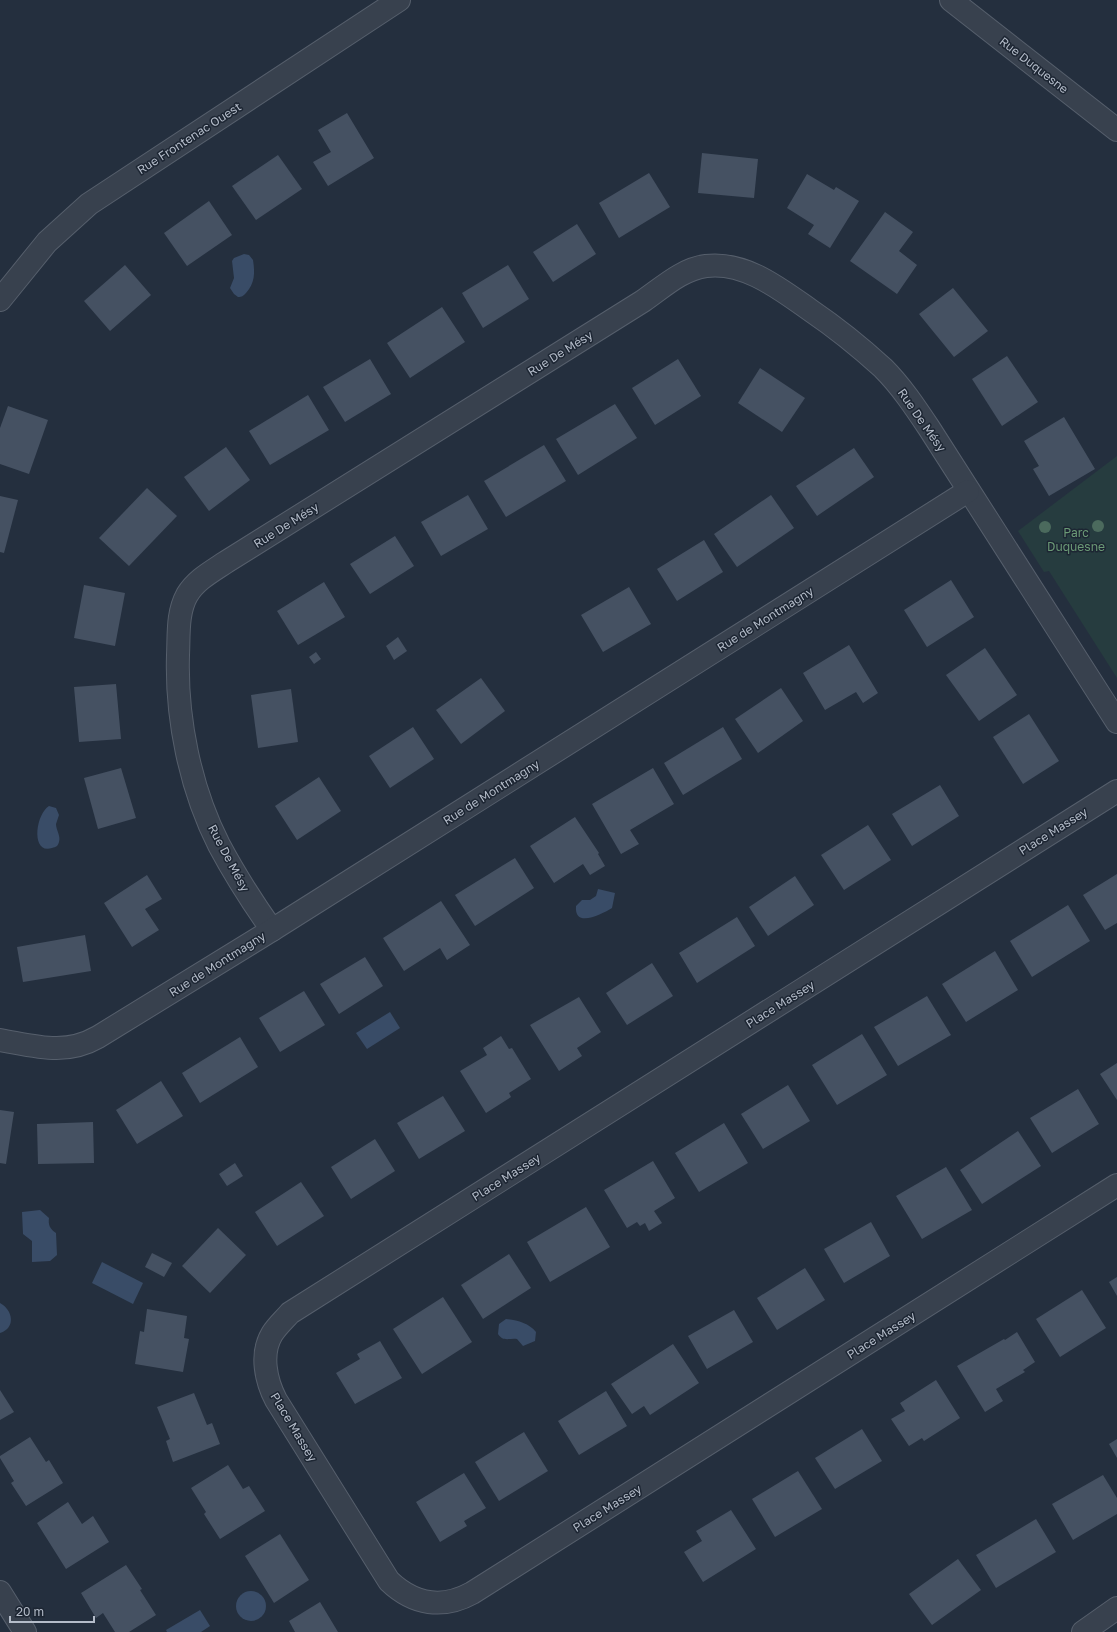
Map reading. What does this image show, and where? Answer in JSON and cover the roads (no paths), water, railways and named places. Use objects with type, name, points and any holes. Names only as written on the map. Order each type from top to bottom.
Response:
[{"type":"street","name":"Rue Frontenac Ouest","points":[[0,300],[47,242],[89,204],[400,0]]},
{"type":"street","name":"Rue Duquesne","points":[[951,0],[1117,130]]},
{"type":"street","name":"Rue De Mésy","points":[[272,930],[248,894],[219,844],[195,787],[184,738],[178,678],[180,613],[187,594],[200,579],[636,305],[684,273],[706,266],[719,266],[746,271],[775,285],[848,338],[883,369],[909,399],[1117,722]]},
{"type":"street","name":"Rue de Montmagny","points":[[0,1040],[56,1049],[88,1043],[272,930],[968,491]]},
{"type":"street","name":"Place Massey","points":[[1117,791],[290,1313],[271,1336],[267,1348],[266,1362],[269,1387],[390,1581],[397,1589],[418,1599],[432,1603],[447,1603],[461,1599],[479,1589],[1117,1185]]},
{"type":"street","points":[[0,1592],[25,1632]]},
{"type":"street","points":[[1083,1632],[1117,1608]]},
{"type":"water","points":[[244,254],[249,255],[253,260],[254,278],[246,293],[238,297],[230,288],[234,278],[232,261],[234,258]]},
{"type":"water","points":[[49,806],[56,808],[59,815],[56,824],[59,840],[56,847],[45,849],[41,846],[38,840],[37,833],[41,817]]},
{"type":"water","points":[[598,889],[615,893],[612,908],[590,918],[579,917],[576,906],[582,900],[590,900],[596,896]]},
{"type":"water","points":[[390,1012],[400,1028],[367,1049],[356,1033]]},
{"type":"water","points":[[40,1210],[49,1218],[50,1227],[56,1233],[57,1255],[50,1261],[32,1262],[32,1241],[23,1234],[22,1212]]},
{"type":"water","points":[[102,1262],[143,1283],[133,1304],[92,1283]]},
{"type":"water","points":[[0,1303],[8,1310],[11,1319],[9,1327],[0,1333]]},
{"type":"water","points":[[506,1319],[518,1321],[530,1326],[536,1332],[535,1341],[523,1346],[517,1339],[502,1338],[498,1334],[499,1324]]},
{"type":"water","points":[[251,1591],[262,1595],[266,1606],[262,1617],[251,1621],[240,1617],[236,1606],[240,1595]]},
{"type":"water","points":[[200,1610],[210,1626],[201,1632],[167,1632],[166,1630]]},
{"type":"park label","name":"Parc Duquesne","points":[[1076,539]]}]
